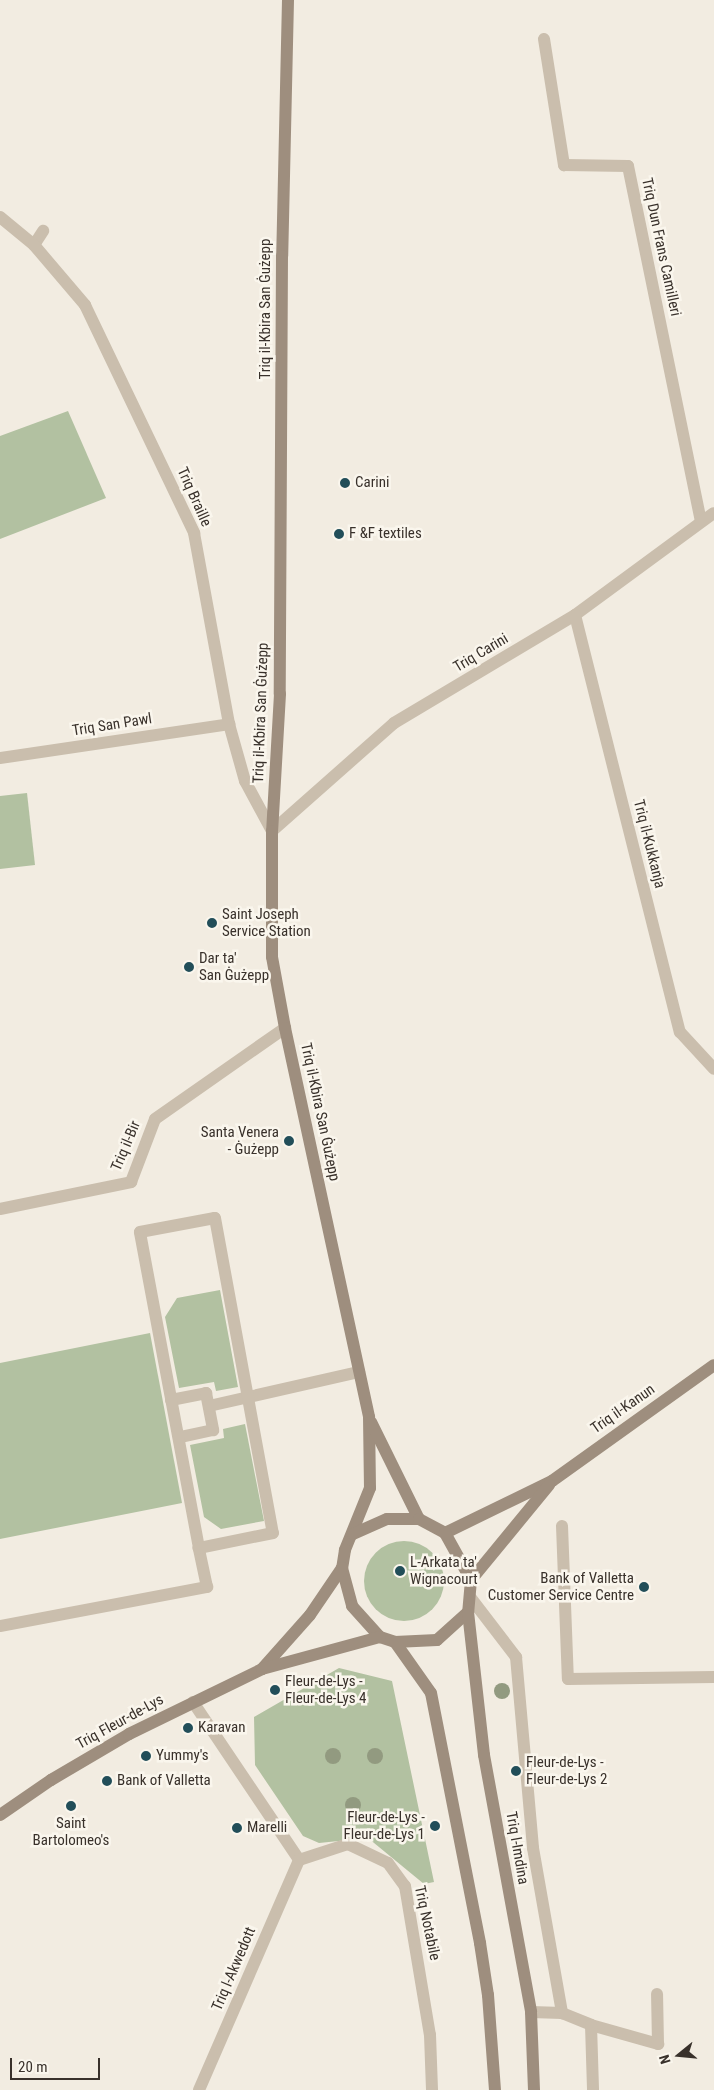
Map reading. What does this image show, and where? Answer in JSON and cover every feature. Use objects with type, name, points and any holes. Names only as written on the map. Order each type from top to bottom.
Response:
[{"type":"main road","name":"Triq il-Kbira San Ġużepp","points":[[288,0],[282,256],[280,694],[272,831],[272,957],[285,1028],[369,1418],[370,1488],[353,1534]]},
{"type":"main road","name":"Triq il-Kanun","points":[[445,1533],[552,1482],[714,1366]]},
{"type":"main road","name":"Triq il-Kbira San Ġużepp","points":[[369,1418],[418,1519]]},
{"type":"main road","name":"Triq il-Kanun","points":[[471,1580],[552,1482]]},
{"type":"main road","points":[[387,1519],[418,1519],[445,1533],[471,1580],[468,1612],[437,1640],[395,1642],[380,1637],[352,1606],[342,1568],[345,1550],[353,1534],[387,1519]]},
{"type":"main road","name":"Triq Fleur-de-Lys","points":[[262,1669],[310,1615],[342,1568]]},
{"type":"main road","name":"Triq l-Imdina","points":[[468,1612],[484,1756],[530,2012],[534,2090]]},
{"type":"main road","name":"Triq Fleur-de-Lys","points":[[0,1815],[74,1766],[193,1702],[262,1669],[380,1637]]},
{"type":"main road","points":[[395,1642],[431,1693],[488,1996],[494,2090]]},
{"type":"street","name":"Triq Dun Frans Camilleri","points":[[544,39],[564,165],[628,166],[701,522]]},
{"type":"street","name":"Triq Braille","points":[[0,217],[34,245],[85,305],[194,533],[229,724],[244,781],[272,831]]},
{"type":"street","points":[[34,245],[43,231]]},
{"type":"street","name":"Triq Carini","points":[[272,831],[394,723],[575,615],[714,513]]},
{"type":"street","name":"Triq il-Kukkanja","points":[[575,615],[680,1032],[714,1069]]},
{"type":"street","name":"Triq San Pawl","points":[[0,758],[229,724]]},
{"type":"street","name":"Triq il-Bir","points":[[0,1209],[131,1182],[155,1119],[285,1028]]},
{"type":"street","points":[[0,1626],[207,1587],[199,1548],[171,1400],[140,1232],[215,1218],[273,1533],[199,1548]]},
{"type":"street","points":[[209,1406],[359,1372]]},
{"type":"street","points":[[171,1400],[206,1393],[209,1406],[213,1430],[178,1437]]},
{"type":"street","points":[[562,1526],[568,1679],[714,1677]]},
{"type":"street","points":[[470,1597],[516,1657],[533,1848],[562,2013]]},
{"type":"street","points":[[193,1702],[299,1860]]},
{"type":"street","name":"Triq Notabile","points":[[299,1860],[348,1844],[388,1863],[405,1886],[430,2035],[432,2090]]},
{"type":"street","name":"Triq l-Akwedott","points":[[199,2090],[299,1860]]},
{"type":"street","points":[[530,2012],[562,2013],[591,2025],[658,2044],[657,1994]]},
{"type":"street","points":[[591,2025],[593,2090]]},
{"type":"green space","points":[[68,411],[106,498],[0,539],[0,436]]},
{"type":"green space","points":[[27,793],[35,865],[0,869],[0,796]]},
{"type":"green space","points":[[220,1290],[238,1387],[216,1391],[214,1382],[179,1388],[165,1317],[177,1298]]},
{"type":"green space","points":[[150,1333],[182,1503],[0,1539],[0,1363]]},
{"type":"green space","points":[[245,1424],[264,1521],[221,1529],[204,1517],[190,1445],[224,1438],[223,1429]]},
{"type":"green space","points":[[396,1541],[412,1541],[433,1552],[444,1573],[444,1589],[433,1610],[412,1621],[396,1621],[382,1615],[370,1603],[364,1589],[364,1573],[370,1559],[382,1547]]},
{"type":"green space","points":[[339,1668],[392,1681],[434,1882],[424,1884],[368,1838],[319,1843],[303,1836],[255,1765],[254,1717]]},
{"type":"place","name":"Carini","points":[[345,483]]},
{"type":"place","name":"F &F textiles","points":[[339,534]]},
{"type":"place","name":"Saint Joseph Service Station","points":[[212,923]]},
{"type":"place","name":"Dar ta' San Ġużepp","points":[[189,967]]},
{"type":"place","name":"Santa Venera - Ġużepp","points":[[289,1141]]},
{"type":"place","name":"L-Arkata ta' Wignacourt","points":[[400,1571]]},
{"type":"place","name":"Bank of Valletta Customer Service Centre","points":[[644,1587]]},
{"type":"place","name":"Fleur-de-Lys - Fleur-de-Lys 4","points":[[275,1690]]},
{"type":"place","name":"Karavan","points":[[188,1728]]},
{"type":"place","name":"Yummy's","points":[[146,1756]]},
{"type":"place","name":"Fleur-de-Lys - Fleur-de-Lys 2","points":[[516,1771]]},
{"type":"place","name":"Bank of Valletta","points":[[107,1781]]},
{"type":"place","name":"Saint Bartolomeo's","points":[[71,1806]]},
{"type":"place","name":"Fleur-de-Lys - Fleur-de-Lys 1","points":[[435,1826]]},
{"type":"place","name":"Marelli","points":[[237,1828]]}]
